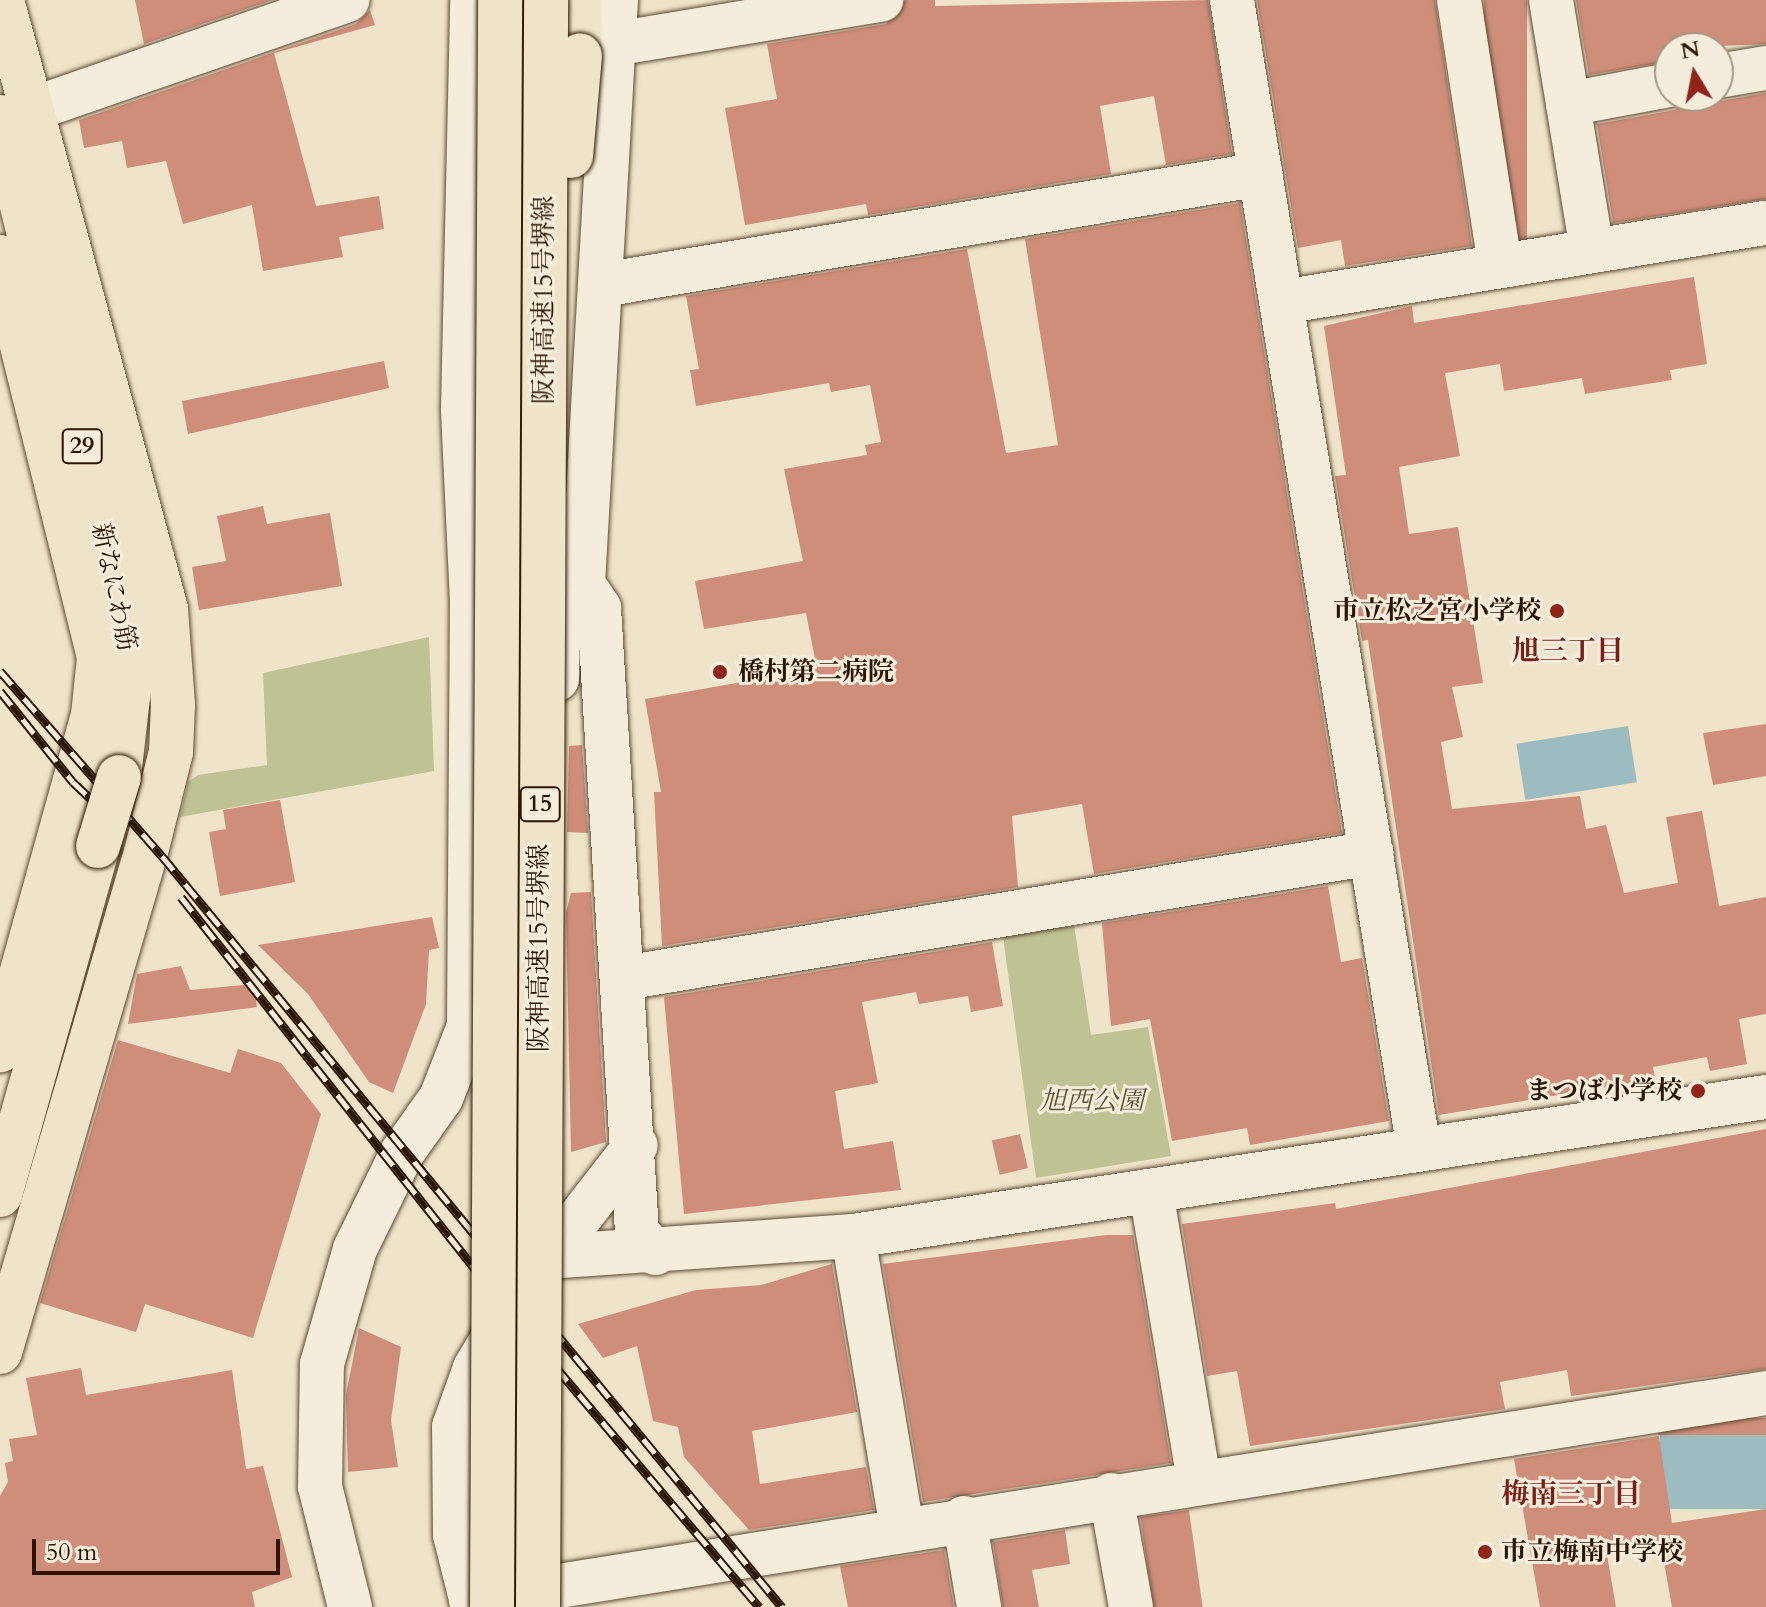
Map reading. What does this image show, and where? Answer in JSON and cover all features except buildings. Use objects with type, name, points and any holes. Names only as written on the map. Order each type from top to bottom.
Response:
[{"type":"main road","points":[[0,1352],[146,852],[171,752],[173,705],[166,609],[15,114],[2,0]]},
{"type":"main road","name":"阪神高速15号堺線","points":[[479,1605],[500,0]]},
{"type":"main road","name":"阪神高速15号堺線","points":[[538,1607],[546,0]]},
{"type":"main road","name":"15","points":[[540,796],[560,275],[579,0]]},
{"type":"main road","name":"新なにわ筋","points":[[0,1195],[119,777],[131,671],[126,627],[15,114]]},
{"type":"main road","points":[[0,1050],[93,715],[99,658],[1,267]]},
{"type":"street","points":[[15,114],[348,0]]},
{"type":"street","points":[[350,1607],[320,1487],[319,1391],[355,1249],[402,1153],[441,1098],[469,1026],[472,602],[463,408],[472,0]]},
{"type":"street","points":[[546,1257],[558,636],[583,584],[616,0]]},
{"type":"street","points":[[614,44],[881,0]]},
{"type":"street","points":[[1232,0],[1419,1150]]},
{"type":"street","points":[[1459,0],[1500,264]]},
{"type":"street","points":[[1551,0],[1592,250]]},
{"type":"street","points":[[1734,73],[1766,68]]},
{"type":"street","points":[[1568,104],[1654,88]]},
{"type":"street","points":[[602,285],[1261,174]]},
{"type":"street","points":[[1282,302],[1766,223]]},
{"type":"street","points":[[472,602],[583,584]]},
{"type":"street","points":[[583,584],[599,608],[636,1145],[637,1232],[655,1253]]},
{"type":"street","points":[[624,978],[1372,853]]},
{"type":"street","points":[[546,1257],[655,1253],[853,1236],[1766,1097]]},
{"type":"street","points":[[636,1145],[546,1257],[475,1368],[454,1427],[455,1535],[479,1605],[902,1528],[1766,1393]]},
{"type":"street","points":[[1151,1191],[1199,1480]]},
{"type":"street","points":[[853,1236],[902,1528]]},
{"type":"street","points":[[1111,1495],[1131,1607]]},
{"type":"street","points":[[964,1518],[979,1607]]},
{"type":"green space","points":[[429,637],[434,771],[180,817],[188,782],[198,775],[267,765],[263,673]]},
{"type":"green space","name":"旭西公園","points":[[1072,912],[1091,1035],[1148,1027],[1171,1156],[1036,1178],[1001,922]]},
{"type":"water","points":[[1628,726],[1637,782],[1525,800],[1516,744]]},
{"type":"water","points":[[1660,1435],[1766,1435],[1766,1509],[1660,1509]]},
{"type":"railway","points":[[0,671],[162,856],[782,1607]]},
{"type":"railway","points":[[0,691],[73,782],[124,830]]},
{"type":"railway","points":[[181,897],[509,1312],[759,1607]]},
{"type":"place","name":"市立松之宮小学校","points":[[1557,611]]},
{"type":"place","name":"橋村第二病院","points":[[720,672]]},
{"type":"place","name":"まつば小学校","points":[[1698,1091]]},
{"type":"place","name":"市立梅南中学校","points":[[1485,1552]]},
{"type":"district","name":"旭三丁目","points":[[1568,651]]},
{"type":"district","name":"梅南三丁目","points":[[1571,1494]]}]
